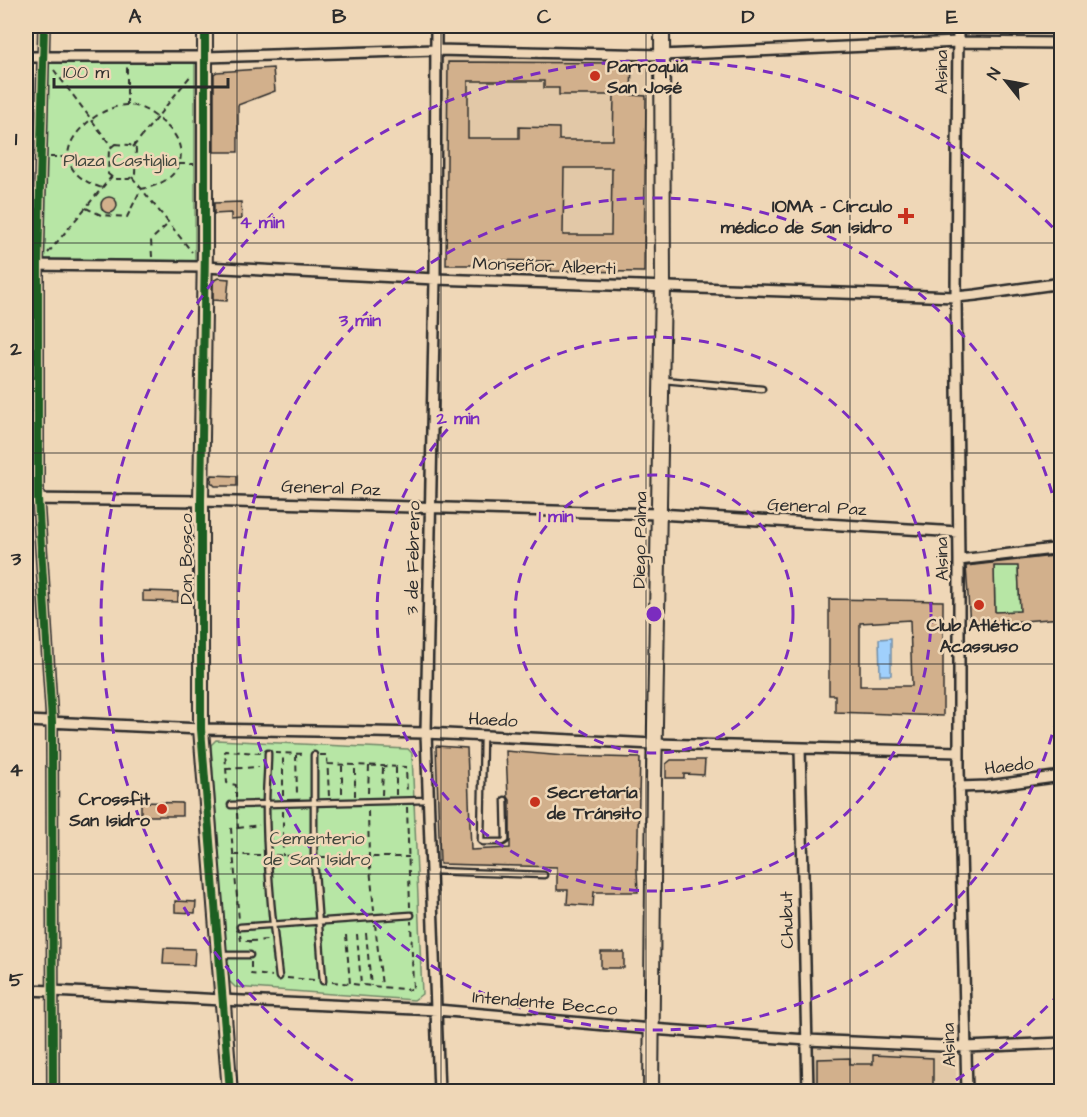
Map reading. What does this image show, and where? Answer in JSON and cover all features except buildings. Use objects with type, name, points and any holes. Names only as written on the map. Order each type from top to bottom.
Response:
[{"type":"street","points":[[44,26],[38,265],[38,499],[52,722],[52,1092]]},
{"type":"street","name":"Don Bosco","points":[[205,26],[201,729],[230,1092]]},
{"type":"street","name":"3 de Febrero","points":[[436,26],[435,279],[426,733],[439,1092]]},
{"type":"street","name":"Diego Palma","points":[[651,1092],[654,744],[663,286],[662,26]]},
{"type":"street","name":"Alsina","points":[[958,26],[956,297],[959,787],[967,1092]]},
{"type":"street","points":[[26,57],[206,57],[436,50],[661,55],[958,42],[1062,43]]},
{"type":"street","name":"Monseñor Alberti","points":[[26,265],[204,267],[435,279],[956,297],[1062,283]]},
{"type":"street","name":"General Paz","points":[[26,498],[658,514],[958,532]]},
{"type":"street","points":[[959,560],[1062,548]]},
{"type":"street","name":"Haedo","points":[[26,721],[201,729],[426,733],[654,744],[959,752]]},
{"type":"street","name":"Chubut","points":[[800,748],[808,1092]]},
{"type":"street","name":"Haedo","points":[[959,787],[988,786],[1062,776]]},
{"type":"street","name":"Intendente Becco","points":[[26,990],[437,1010],[807,1040],[966,1047],[1062,1043]]},
{"type":"lane","points":[[661,380],[762,389]]},
{"type":"lane","points":[[483,736],[481,841],[503,842],[506,840],[505,800]]},
{"type":"lane","points":[[268,753],[266,804],[273,925],[279,977]]},
{"type":"lane","points":[[314,755],[314,858],[323,981]]},
{"type":"lane","points":[[231,805],[429,800]]},
{"type":"lane","points":[[432,872],[544,875]]},
{"type":"lane","points":[[240,927],[411,915]]},
{"type":"lane","points":[[218,955],[250,955]]},
{"type":"path","points":[[43,57],[112,147]]},
{"type":"path","points":[[127,57],[127,105]]},
{"type":"path","points":[[133,147],[192,74]]},
{"type":"path","points":[[102,188],[75,173],[68,157],[71,146],[76,135],[91,119],[111,108],[127,105],[142,108],[157,117],[174,133],[181,156],[173,174],[164,182],[141,189]]},
{"type":"path","points":[[115,144],[130,144],[136,149],[135,174],[129,179],[114,178],[108,174],[109,149],[112,147],[115,144]]},
{"type":"path","points":[[41,156],[68,157]]},
{"type":"path","points":[[38,265],[112,176]]},
{"type":"path","points":[[132,177],[204,267]]},
{"type":"path","points":[[86,208],[101,215],[127,216],[141,189]]},
{"type":"path","points":[[152,266],[151,240],[169,223]]},
{"type":"path","points":[[296,754],[297,803]]},
{"type":"path","points":[[327,755],[329,802]]},
{"type":"path","points":[[342,765],[342,802]]},
{"type":"path","points":[[355,765],[355,801]]},
{"type":"path","points":[[369,766],[369,857],[382,986]]},
{"type":"path","points":[[382,801],[383,766]]},
{"type":"path","points":[[226,769],[268,767]]},
{"type":"path","points":[[396,767],[396,800]]},
{"type":"path","points":[[238,828],[267,824]]},
{"type":"path","points":[[366,933],[371,986]]},
{"type":"path","points":[[346,934],[350,984]]},
{"type":"path","points":[[357,934],[361,985]]},
{"type":"path","points":[[249,941],[275,939]]},
{"type":"shaded area","points":[[442,55],[648,64],[645,274],[446,265]]},
{"type":"shaded area","points":[[811,1046],[956,1055],[956,1091],[811,1091]]},
{"type":"green space","name":"Plaza Castiglia","points":[[46,61],[195,62],[195,261],[43,259]]},
{"type":"green space","points":[[994,566],[1018,566],[1020,611],[995,612]]},
{"type":"green space","name":"Cementerio de San Isidro","points":[[216,740],[408,749],[412,753],[422,994],[414,1000],[235,987],[228,980],[211,745]]},
{"type":"water","points":[[891,638],[891,675],[880,675],[879,639]]},
{"type":"cycle path","points":[[44,26],[38,265],[38,499],[52,722],[53,1092]]},
{"type":"cycle path","points":[[205,26],[201,729],[230,1092]]},
{"type":"place","name":"Parroquia San José","points":[[595,76]]},
{"type":"place","name":"IOMA - Círculo médico de San Isidro","points":[[906,216]]},
{"type":"place","name":"Club Atlético Acassuso","points":[[979,605]]},
{"type":"place","name":"Secretaría de Tránsito","points":[[535,802]]},
{"type":"place","name":"Crossfit San Isidro","points":[[162,809]]}]
